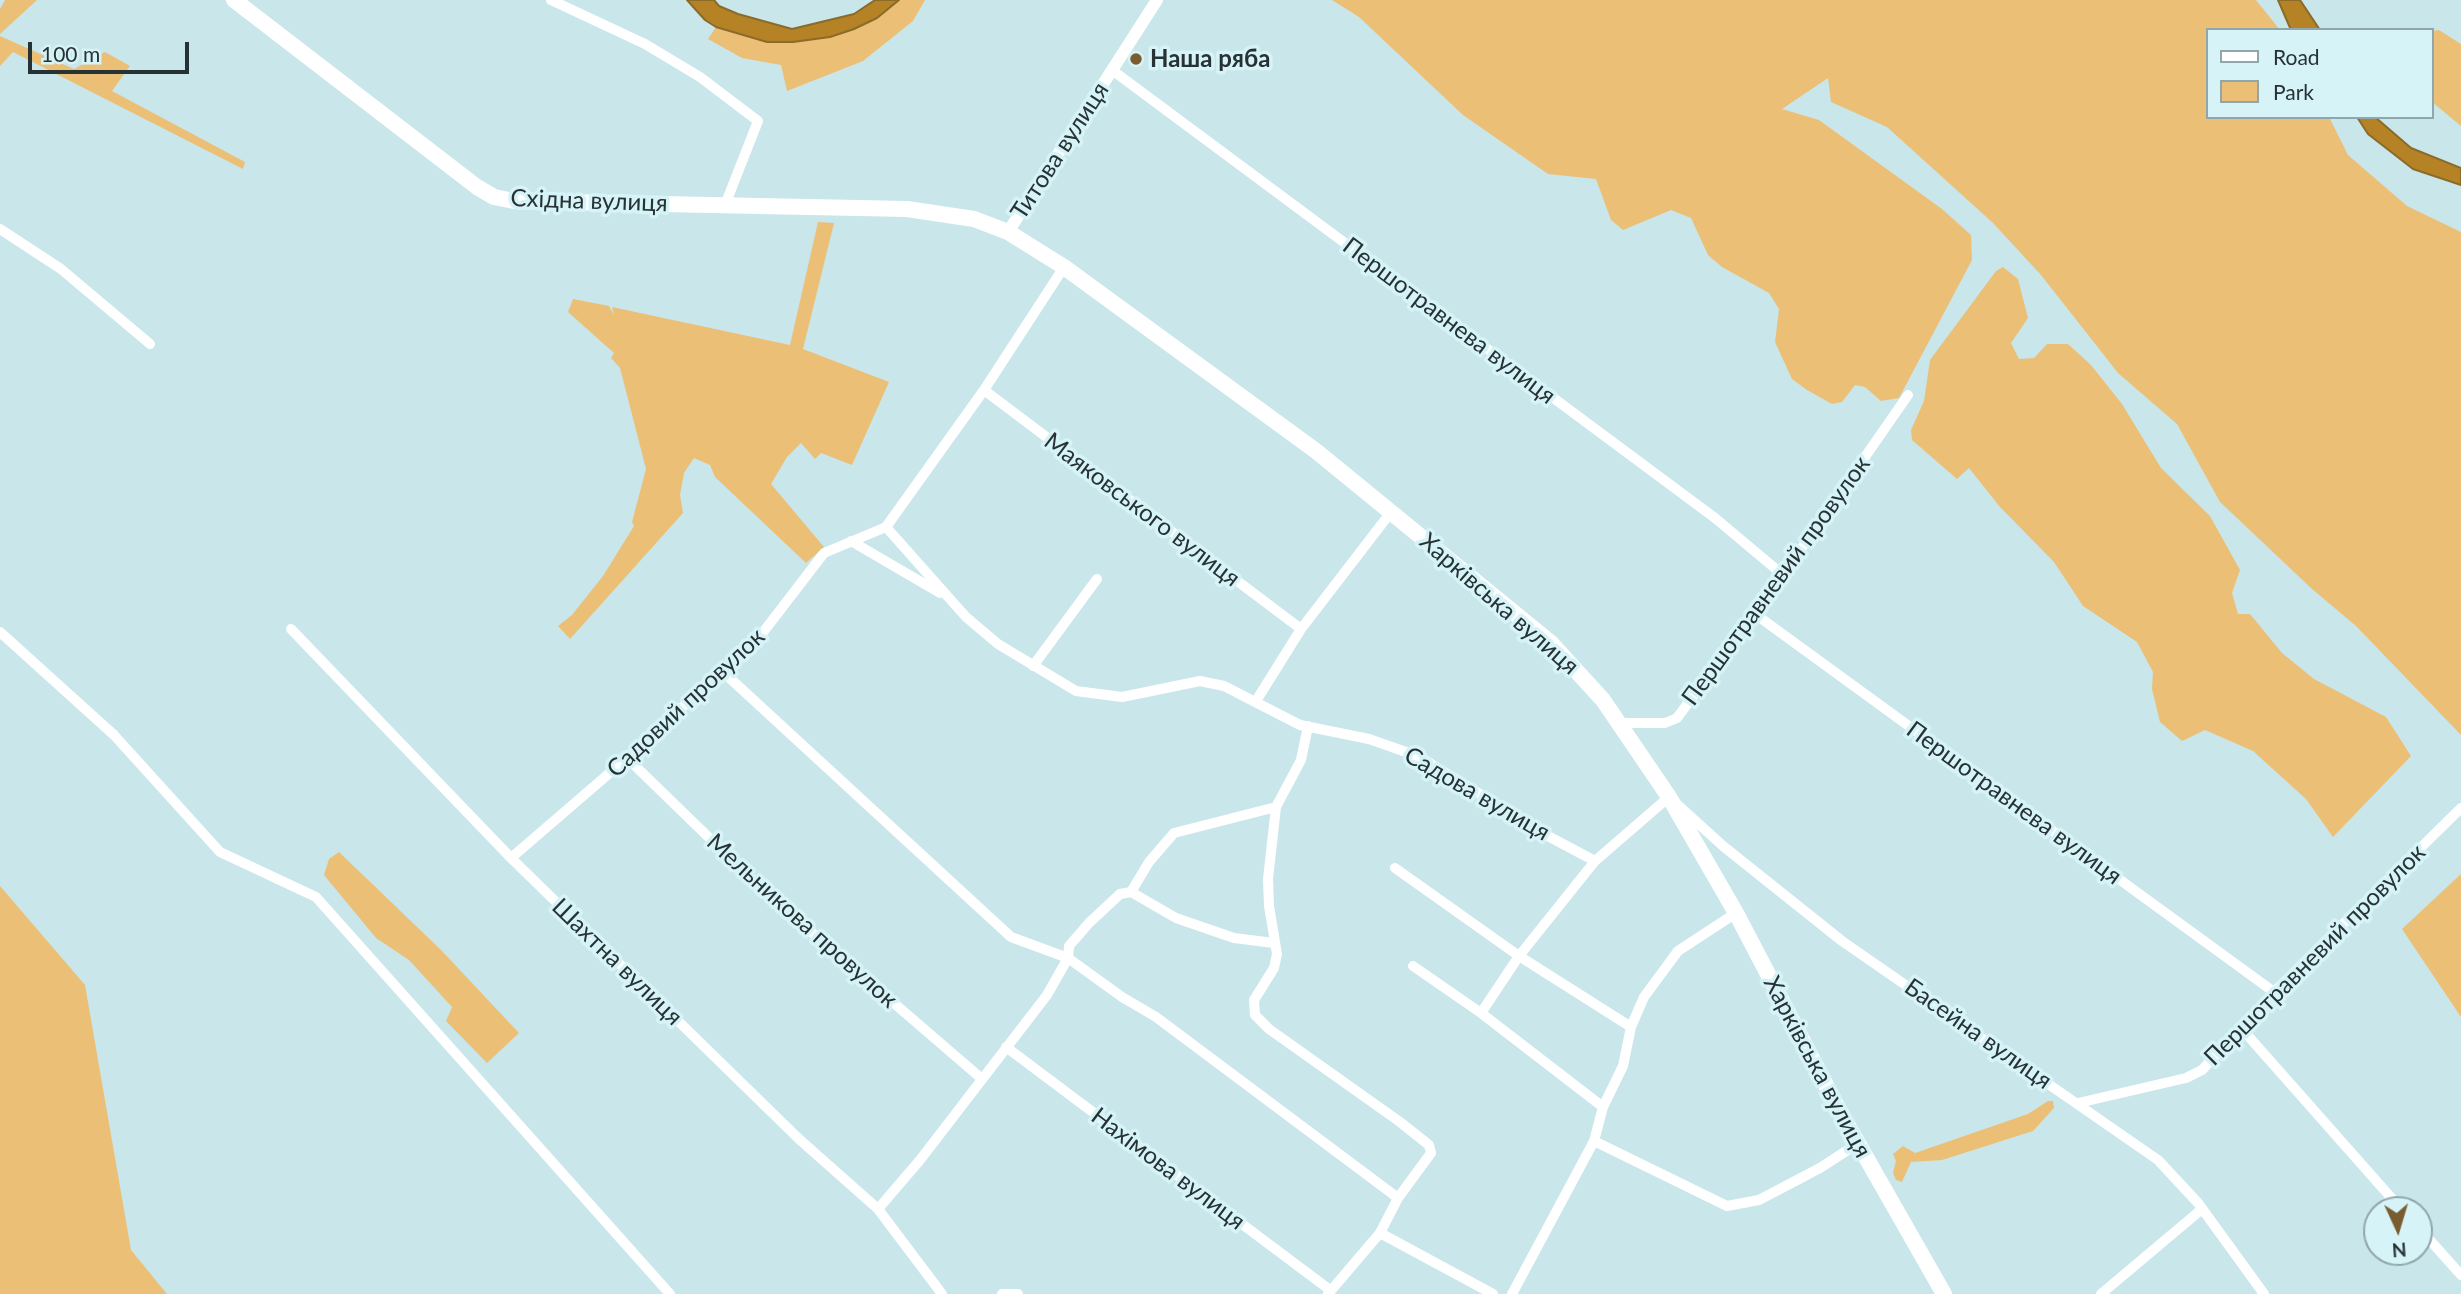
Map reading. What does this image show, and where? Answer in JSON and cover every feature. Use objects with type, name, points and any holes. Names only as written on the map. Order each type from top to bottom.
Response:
[{"type":"main road","name":"Східна вулиця","points":[[234,0],[477,187],[494,197],[514,201],[907,209],[974,219],[1008,232]]},
{"type":"main road","name":"Харківська вулиця","points":[[1008,232],[1063,267],[1229,387],[1391,512],[1551,643],[1585,679],[1620,723],[1669,797],[1737,913],[1857,1144],[1944,1294]]},
{"type":"street","points":[[551,0],[645,44],[700,77],[758,121],[725,205]]},
{"type":"street","name":"Титова вулиця","points":[[1008,232],[1157,0]]},
{"type":"street","name":"Першотравнева вулиця","points":[[1112,70],[1715,518],[1783,575]]},
{"type":"street","points":[[0,229],[61,269],[150,344]]},
{"type":"street","points":[[887,527],[984,390],[1063,267]]},
{"type":"street","name":"Маяковського вулиця","points":[[984,390],[1301,629]]},
{"type":"street","name":"Першотравневий провулок","points":[[1620,723],[1665,723],[1677,718],[1783,575],[1908,395]]},
{"type":"street","points":[[1256,701],[1301,629],[1391,512]]},
{"type":"street","name":"Садовий провулок","points":[[511,858],[627,758],[761,635],[824,553],[887,527]]},
{"type":"street","name":"Садова вулиця","points":[[887,527],[947,597],[998,644],[1076,691],[1122,697],[1200,681],[1224,686],[1285,719],[1394,745],[1420,757],[1546,835],[1595,861]]},
{"type":"street","points":[[851,541],[947,597]]},
{"type":"street","points":[[1033,666],[1097,579]]},
{"type":"street","name":"Першотравнева вулиця","points":[[1755,614],[2274,992]]},
{"type":"street","name":"Шахтна вулиця","points":[[291,629],[511,858],[799,1139],[878,1209],[942,1294]]},
{"type":"street","points":[[0,632],[114,735],[220,852],[316,897],[670,1294]]},
{"type":"street","points":[[722,671],[1011,937],[1068,958],[1212,1057],[1398,1198]]},
{"type":"street","points":[[1126,893],[1176,918],[1234,937],[1274,943],[1268,878],[1276,807],[1301,760],[1308,726]]},
{"type":"street","name":"Мельникова провулок","points":[[627,758],[766,893],[982,1079]]},
{"type":"street","points":[[1481,1013],[1519,956],[1595,861],[1669,797]]},
{"type":"street","name":"Басейна вулиця","points":[[1669,797],[1723,846],[1842,941],[2158,1160],[2202,1209],[2264,1294]]},
{"type":"street","points":[[878,1209],[920,1160],[1047,995],[1068,958],[1069,946],[1126,893],[1174,833],[1276,807]]},
{"type":"street","name":"Першотравневий провулок","points":[[2078,1103],[2186,1077],[2202,1070],[2274,992],[2461,808]]},
{"type":"street","points":[[1395,868],[1519,956],[1631,1027]]},
{"type":"street","points":[[1512,1294],[1594,1142],[1603,1107],[1623,1066],[1631,1027],[1644,997],[1678,951],[1737,913]]},
{"type":"street","name":"Нахімова вулиця","points":[[1006,1047],[1329,1292],[1380,1233],[1398,1198],[1431,1153],[1429,1146],[1269,1029],[1255,1015],[1254,1000],[1274,968],[1274,943]]},
{"type":"street","points":[[1413,966],[1481,1013],[1603,1107]]},
{"type":"street","points":[[2242,1029],[2390,1196]]},
{"type":"street","points":[[1594,1142],[1727,1206],[1759,1200],[1821,1168],[1857,1144]]},
{"type":"street","points":[[2101,1294],[2202,1209]]},
{"type":"street","points":[[1380,1233],[1493,1294]]},
{"type":"street","points":[[2433,1244],[2461,1275]]},
{"type":"street","points":[[1002,1294],[1018,1294]]},
{"type":"green space","points":[[5,0],[37,0],[0,34],[0,9]]},
{"type":"green space","points":[[899,0],[925,0],[913,21],[863,61],[787,91],[781,65],[742,58],[708,39],[716,27],[767,42],[830,37],[877,18]]},
{"type":"green space","points":[[1332,0],[2256,0],[2278,28],[2206,28],[2206,119],[2330,119],[2348,155],[2407,206],[2461,232],[2461,735],[2356,626],[2311,588],[2220,502],[2177,424],[2118,373],[2041,275],[1993,223],[1887,127],[1831,102],[1828,78],[1782,109],[1819,120],[1942,209],[1971,235],[1972,260],[1899,398],[1881,401],[1865,387],[1855,385],[1842,402],[1832,404],[1807,390],[1792,379],[1775,342],[1779,309],[1769,293],[1722,267],[1708,255],[1691,218],[1671,210],[1623,230],[1611,220],[1596,179],[1548,174],[1463,115],[1359,17]]},
{"type":"green space","points":[[2439,30],[2461,44],[2461,126],[2433,103],[2433,31]]},
{"type":"green space","points":[[0,36],[74,69],[105,52],[130,66],[112,91],[245,162],[243,169],[13,52],[0,66]]},
{"type":"green space","points":[[818,222],[834,223],[803,349],[889,382],[852,465],[821,453],[815,459],[801,443],[787,457],[771,484],[824,547],[806,563],[715,477],[710,465],[694,458],[684,473],[680,495],[683,513],[570,639],[558,626],[572,615],[603,576],[634,526],[632,522],[646,469],[620,368],[611,358],[614,353],[568,312],[573,299],[609,306],[614,315],[612,307],[790,345]]},
{"type":"green space","points":[[2003,267],[2018,279],[2028,318],[2011,343],[2019,359],[2034,358],[2047,344],[2068,344],[2091,365],[2122,404],[2161,468],[2210,516],[2240,570],[2232,593],[2238,614],[2250,614],[2282,653],[2314,679],[2386,717],[2411,756],[2333,837],[2306,799],[2253,751],[2205,730],[2182,741],[2160,722],[2152,689],[2153,672],[2137,642],[2083,606],[2054,562],[2000,507],[1969,468],[1957,479],[1912,440],[1911,430],[1924,401],[1930,360],[1996,271]]},
{"type":"green space","points":[[339,852],[441,950],[519,1033],[487,1063],[446,1021],[452,1007],[409,960],[376,938],[324,875],[329,859]]},
{"type":"green space","points":[[2461,874],[2461,1017],[2402,929]]},
{"type":"green space","points":[[0,886],[85,985],[131,1250],[167,1294],[0,1294]]},
{"type":"green space","points":[[2048,1101],[2053,1101],[2054,1108],[2033,1131],[1942,1160],[1911,1162],[1902,1182],[1896,1180],[1893,1173],[1896,1161],[1893,1154],[1903,1146],[1915,1153],[2028,1114]]},
{"type":"shaded area","points":[[687,0],[714,0],[719,6],[738,14],[792,29],[854,14],[875,0],[899,0],[877,18],[830,37],[767,42],[716,27],[705,20]]},
{"type":"shaded area","points":[[2278,0],[2300,0],[2319,28],[2290,28]]},
{"type":"shaded area","points":[[2358,119],[2377,119],[2411,148],[2461,168],[2461,185],[2413,169],[2368,134]]},
{"type":"place","name":"Наша ряба","points":[[1136,59]]}]
